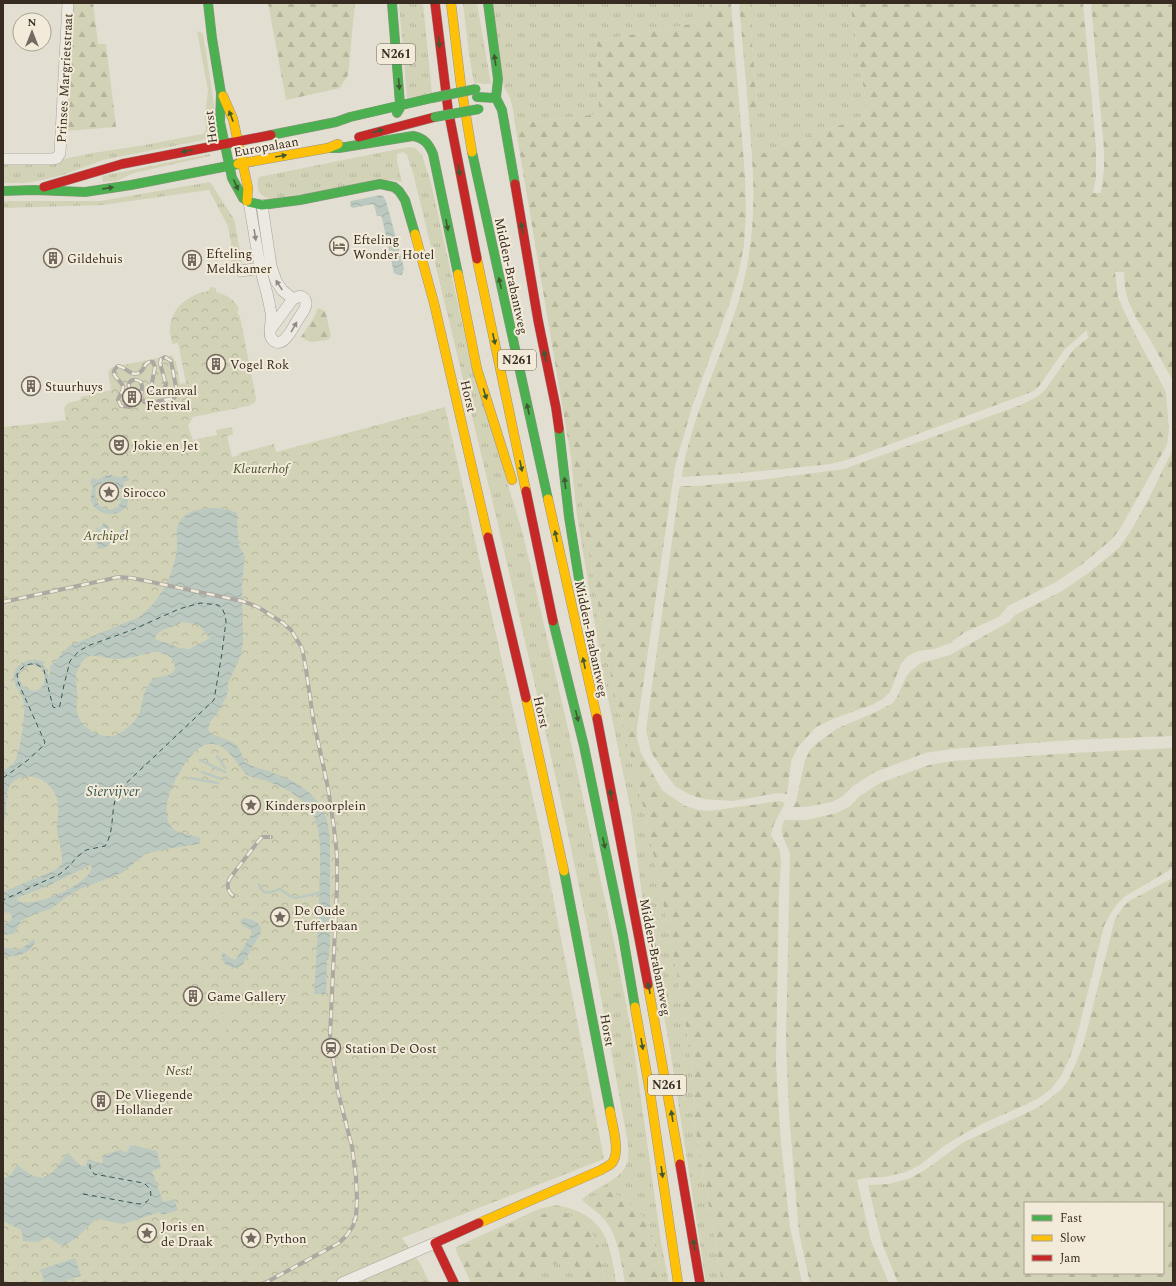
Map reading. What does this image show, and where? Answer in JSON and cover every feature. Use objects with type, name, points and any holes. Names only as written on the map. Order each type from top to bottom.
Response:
[{"type":"main road","name":"Horst","points":[[208,3],[221,92],[220,122],[232,178],[243,198],[248,202],[262,205],[300,200],[380,184],[394,187],[399,191],[405,200],[434,303],[536,743],[568,894],[616,1145],[616,1156],[611,1164],[601,1170],[435,1243]]},
{"type":"main road","name":"N261","points":[[392,3],[399,109]]},
{"type":"main road","name":"N261","points":[[435,3],[448,109],[459,174],[557,638],[584,746],[623,936],[650,1092],[678,1283]]},
{"type":"main road","name":"Midden-Brabantweg","points":[[451,3],[461,86],[471,146],[596,715],[638,927],[700,1283]]},
{"type":"main road","name":"N261","points":[[488,3],[498,79],[496,98],[502,110],[538,320],[556,408],[569,517],[583,603]]},
{"type":"main road","name":"Europalaan","points":[[3,191],[34,190],[85,192],[131,185],[328,148],[339,143],[435,117],[479,109],[490,104],[496,98],[490,92],[484,90],[477,93],[399,109],[350,116],[336,122],[122,164],[34,190]]},
{"type":"main road","name":"Horst","points":[[221,92],[232,119],[238,141],[248,188],[248,202]]},
{"type":"main road","name":"Europalaan","points":[[336,122],[350,124],[383,119],[393,116],[399,109]]},
{"type":"main road","points":[[328,148],[340,148],[413,136],[426,140],[430,146],[433,154],[477,369],[515,492]]},
{"type":"main road","name":"N261","points":[[526,536],[557,638]]},
{"type":"main road","name":"N261","points":[[589,642],[597,689],[596,715]]},
{"type":"main road","points":[[435,1243],[454,1283]]},
{"type":"street","name":"Prinses Margrietstraat","points":[[3,158],[52,159],[57,158],[60,153],[68,3]]},
{"type":"street","points":[[248,202],[266,267],[282,290],[293,299]]},
{"type":"street","points":[[262,205],[266,267],[272,322],[270,330],[270,337],[274,341],[279,342],[284,340],[290,334],[306,304],[305,298],[302,296],[297,296],[293,299],[270,330]]},
{"type":"street","points":[[241,271],[266,267]]},
{"type":"street","points":[[342,1283],[435,1243]]},
{"type":"green space","points":[[74,3],[93,3],[98,44],[106,44],[116,127],[66,131]]},
{"type":"green space","points":[[268,3],[355,3],[348,75],[340,88],[286,100]]},
{"type":"green space","points":[[399,3],[423,3],[432,94],[407,98]]},
{"type":"green space","points":[[463,3],[477,3],[491,84],[474,83]]},
{"type":"green space","points":[[492,3],[710,3],[709,19],[707,21],[597,41],[599,114],[515,124],[511,101],[504,88]]},
{"type":"green space","points":[[710,3],[731,3],[745,176],[746,214],[744,245],[739,271],[730,302],[692,407],[675,466],[637,727],[637,738],[641,753],[662,790],[685,806],[698,810],[710,811],[779,801],[785,803],[774,824],[771,835],[780,851],[781,864],[779,892],[776,1063],[781,1143],[790,1227],[802,1283],[722,1283],[694,1119],[693,1080],[677,974],[647,822],[609,668],[582,512],[582,484],[571,458],[515,124],[599,114],[597,41],[707,21],[709,18]]},
{"type":"green space","points":[[739,3],[749,3],[757,106],[749,117]]},
{"type":"green space","points":[[749,3],[850,3],[868,115],[752,157],[749,117],[757,105]]},
{"type":"green space","points":[[850,3],[1083,3],[1096,147],[1096,178],[1093,193],[1101,193],[1104,169],[1104,150],[1091,3],[1173,3],[1173,381],[1148,336],[1136,318],[1128,300],[1125,288],[1124,272],[1115,272],[1118,297],[1135,334],[1166,392],[1169,430],[1167,445],[1120,529],[1111,540],[1081,565],[1056,582],[1008,606],[999,617],[965,632],[950,643],[934,649],[918,651],[908,656],[901,664],[890,692],[884,698],[872,705],[835,718],[816,727],[798,747],[791,761],[787,794],[778,793],[733,801],[703,799],[691,795],[676,787],[651,752],[646,730],[680,486],[697,486],[768,479],[844,469],[1021,405],[1038,396],[1045,390],[1074,349],[1088,338],[1087,330],[1064,350],[1040,385],[1034,391],[850,459],[831,464],[731,474],[682,477],[692,432],[734,315],[745,276],[749,257],[753,217],[752,157],[868,115]]},
{"type":"green space","points":[[197,31],[202,33],[204,38],[216,119],[212,133],[207,138],[199,141],[197,135],[203,134],[206,130],[205,115],[208,90]]},
{"type":"green space","points":[[197,135],[199,141],[103,160],[63,175],[26,183],[3,183],[3,165],[54,163],[63,159],[93,153]]},
{"type":"green space","points":[[408,147],[415,148],[422,155],[431,183],[471,363],[523,534],[569,733],[614,942],[632,1035],[661,1242],[669,1283],[661,1283],[657,1252],[648,1222],[594,1196],[582,1199],[622,1172],[628,1161],[628,1144],[591,944],[548,743],[472,417],[413,173],[407,155],[403,152],[397,154],[397,162],[402,182],[393,180],[271,199],[261,194],[258,188],[259,177]]},
{"type":"green space","points":[[209,154],[210,156],[134,173],[116,181],[103,182],[102,176]]},
{"type":"green space","points":[[210,182],[234,219],[242,261],[239,264],[231,265],[231,242],[228,226],[209,190],[102,205],[3,208],[3,201],[100,201]]},
{"type":"green space","points":[[210,287],[216,288],[216,292],[233,300],[239,309],[237,312],[240,317],[256,398],[255,402],[248,406],[193,417],[188,426],[193,440],[217,435],[216,430],[232,427],[233,435],[227,436],[232,457],[239,455],[239,453],[274,444],[276,452],[445,407],[539,825],[604,1159],[402,1238],[421,1265],[431,1283],[3,1283],[3,427],[66,420],[64,408],[68,403],[80,400],[81,397],[111,390],[108,372],[113,367],[172,356],[176,362],[180,384],[186,383],[178,343],[172,344],[170,334],[173,316],[176,310],[187,299],[194,295],[209,291]]},
{"type":"green space","points":[[318,308],[323,310],[326,314],[331,336],[328,340],[310,342],[301,337],[313,319]]},
{"type":"green space","points":[[1173,449],[1173,736],[1071,740],[952,749],[925,753],[875,772],[853,786],[843,796],[832,802],[805,807],[793,807],[796,802],[805,760],[810,750],[816,744],[838,728],[874,713],[893,703],[907,675],[921,663],[950,655],[1009,622],[1015,615],[1062,591],[1087,574],[1119,548],[1132,529],[1148,500]]},
{"type":"green space","points":[[571,458],[582,484],[582,512],[609,668],[647,822],[677,974],[693,1080],[694,1119],[722,1283],[706,1283],[670,1049],[642,895],[631,812],[604,679],[577,516]]},
{"type":"green space","points":[[1173,748],[1173,868],[1124,897],[1108,918],[1104,926],[1077,1036],[1070,1057],[1061,1076],[1051,1089],[1039,1098],[984,1123],[960,1136],[944,1146],[920,1165],[906,1172],[884,1177],[857,1180],[871,1241],[889,1283],[810,1283],[799,1233],[789,1113],[786,1043],[790,854],[782,832],[785,820],[806,820],[837,813],[850,806],[860,796],[880,783],[929,765],[953,761]]},
{"type":"green space","points":[[1173,878],[1173,1283],[898,1283],[882,1243],[868,1185],[889,1184],[911,1178],[928,1168],[962,1143],[1039,1107],[1062,1089],[1069,1079],[1083,1046],[1115,919],[1129,901]]},
{"type":"green space","points":[[248,996],[250,998],[249,1003],[244,1005],[242,1002],[231,1009],[232,1012],[230,1014],[223,1014],[222,1012],[231,1003]]},
{"type":"green space","points":[[220,1027],[226,1028],[227,1032],[225,1034],[232,1045],[235,1044],[238,1047],[235,1054],[223,1040]]},
{"type":"green space","points":[[608,1191],[618,1195],[634,1207],[648,1222],[657,1252],[661,1283],[625,1283],[618,1247],[611,1230],[601,1216],[582,1200]]},
{"type":"green space","points":[[556,1205],[572,1209],[585,1215],[602,1231],[611,1254],[616,1283],[605,1283],[599,1247],[584,1222],[547,1213],[509,1224],[456,1250],[456,1247],[539,1209]]},
{"type":"green space","points":[[547,1213],[566,1213],[584,1222],[599,1247],[605,1283],[587,1283],[587,1279],[576,1266],[569,1263],[559,1262],[508,1283],[471,1283],[456,1250],[509,1224]]},
{"type":"green space","points":[[559,1262],[569,1263],[576,1266],[587,1279],[587,1283],[508,1283]]},
{"type":"water","points":[[380,195],[383,196],[386,201],[404,268],[402,275],[394,273],[382,218],[381,216],[377,216],[374,205],[351,207],[351,201]]},
{"type":"water","points":[[111,475],[120,477],[125,475],[130,480],[124,482],[123,489],[120,489],[112,481],[98,485],[95,492],[98,504],[107,509],[117,507],[121,502],[120,498],[122,493],[125,493],[128,496],[127,505],[122,510],[107,514],[99,511],[94,506],[91,498],[93,487],[90,483],[93,478],[98,480],[104,476]]},
{"type":"water","name":"Siervijver","points":[[212,508],[230,510],[237,513],[238,541],[241,541],[241,543],[238,544],[245,556],[242,583],[243,642],[241,655],[228,683],[227,695],[219,711],[210,722],[208,730],[213,735],[229,740],[235,744],[248,764],[284,777],[305,789],[314,797],[325,816],[329,828],[330,842],[330,940],[329,958],[327,958],[326,994],[314,994],[320,857],[319,836],[314,816],[301,799],[275,784],[246,774],[234,758],[223,747],[213,744],[208,744],[201,747],[187,761],[175,780],[168,800],[168,821],[172,828],[179,832],[200,838],[199,844],[145,854],[122,873],[80,889],[51,909],[37,913],[22,920],[14,934],[3,935],[3,925],[11,920],[12,917],[10,913],[3,912],[3,892],[55,870],[62,863],[57,830],[59,810],[58,803],[53,790],[43,780],[24,777],[17,779],[12,783],[7,794],[6,814],[3,826],[3,771],[13,764],[17,757],[21,742],[24,714],[23,698],[14,678],[16,668],[29,660],[41,661],[45,662],[43,665],[48,675],[50,675],[50,667],[69,646],[139,617],[154,603],[165,587],[169,578],[177,549],[177,528],[181,520],[195,510]],"holes":[[[183,622],[198,624],[210,638],[189,649],[180,648],[155,638],[159,632]],[[153,652],[162,653],[168,655],[174,661],[175,669],[169,675],[156,678],[150,683],[145,692],[140,711],[129,726],[120,733],[110,737],[95,733],[83,724],[77,713],[76,675],[79,666],[87,657],[90,656],[113,659],[130,658]],[[34,665],[44,672],[45,678],[40,689],[34,691],[28,690],[23,686],[19,675],[23,669]],[[90,865],[92,867],[89,874],[81,881],[59,894],[34,902],[17,900],[17,898],[50,885]]]},
{"type":"water","points":[[105,523],[108,525],[109,530],[120,534],[121,529],[126,528],[127,536],[121,540],[111,541],[106,547],[98,549],[96,530],[97,527],[100,530]]},
{"type":"water","points":[[246,918],[258,923],[261,930],[244,963],[237,968],[232,967],[224,962],[222,955],[223,953],[234,960],[236,959],[253,932],[240,922],[242,919]]},
{"type":"water","points":[[34,939],[34,945],[27,952],[3,957],[3,947],[17,950]]},
{"type":"water","points":[[130,1145],[157,1151],[161,1168],[152,1171],[163,1202],[174,1199],[178,1210],[162,1215],[160,1212],[123,1224],[98,1219],[74,1240],[64,1245],[60,1245],[48,1237],[38,1242],[22,1241],[23,1236],[21,1230],[3,1221],[3,1179],[11,1175],[17,1165],[31,1175],[43,1178],[53,1172],[68,1153],[80,1165],[86,1166],[88,1159],[102,1164],[104,1155],[120,1150],[127,1153]]},
{"type":"water","points":[[75,1258],[81,1276],[73,1278],[75,1283],[73,1283],[71,1279],[59,1283],[45,1283],[39,1270]]},
{"type":"waterway","points":[[217,756],[225,768]]},
{"type":"waterway","points":[[200,760],[225,772]]},
{"type":"waterway","points":[[202,772],[221,779]]},
{"type":"waterway","points":[[190,778],[218,783]]},
{"type":"waterway","points":[[259,884],[262,891],[271,892],[280,889],[296,898],[319,893]]},
{"type":"ferry route","points":[[3,778],[28,760],[44,745],[45,742],[18,682],[17,674],[23,667],[33,664],[44,670],[53,707],[56,708],[60,705],[70,661],[79,651],[90,645],[132,630],[179,609],[200,603],[218,605],[222,608],[226,621],[214,700],[119,790],[114,804],[110,833],[105,846],[86,850],[60,874],[3,900]]},
{"type":"ferry route","points":[[83,1194],[139,1204],[147,1201],[151,1195],[151,1192],[143,1183],[94,1174],[90,1168],[90,1160]]},
{"type":"railway","points":[[165,357],[171,361],[177,392],[174,398],[150,403],[144,402],[141,397],[141,382],[133,380],[129,384],[130,391],[134,396],[133,403],[130,407],[121,406],[118,400],[123,388],[121,382],[114,375],[115,369],[118,366],[121,366],[131,373],[136,374],[141,372],[148,362],[153,362],[155,367],[151,389],[152,392],[156,394],[164,389],[166,385],[160,363],[161,359],[165,357]]},
{"type":"railway","points":[[3,602],[118,577],[132,578],[242,601],[258,607],[291,630],[302,648],[313,718],[328,788],[337,855],[337,887],[330,1036],[338,1092],[352,1147],[356,1177],[357,1201],[356,1216],[353,1226],[339,1243],[265,1283]]},
{"type":"railway","points":[[233,896],[229,892],[228,887],[230,878],[260,839],[262,837],[271,837]]},
{"type":"traffic: fast","points":[[208,3],[221,93],[220,122],[232,178],[243,198],[249,202],[262,205],[300,200],[380,184],[394,187],[399,191],[405,200],[415,234]]},
{"type":"traffic: fast","points":[[392,3],[400,104],[400,108],[397,113]]},
{"type":"traffic: fast","points":[[488,3],[498,79],[496,98],[502,110],[515,184]]},
{"type":"traffic: fast","points":[[432,98],[476,89]]},
{"type":"traffic: fast","points":[[477,97],[496,98]]},
{"type":"traffic: fast","points":[[271,135],[336,122],[350,117],[432,98]]},
{"type":"traffic: fast","points":[[435,117],[479,109]]},
{"type":"traffic: fast","points":[[328,148],[339,148],[413,136],[426,142],[433,154],[458,274]]},
{"type":"traffic: fast","points":[[472,152],[548,499]]},
{"type":"traffic: fast","points":[[3,191],[34,190],[85,192],[131,185],[238,164]]},
{"type":"traffic: fast","points":[[559,429],[569,517],[581,592]]},
{"type":"traffic: fast","points":[[553,621],[584,746],[623,936],[635,1007]]},
{"type":"traffic: fast","points":[[564,871],[610,1111]]},
{"type":"traffic: slow","points":[[451,3],[461,86],[472,152]]},
{"type":"traffic: slow","points":[[223,96],[233,119],[248,188],[247,201]]},
{"type":"traffic: slow","points":[[238,164],[328,148],[338,144]]},
{"type":"traffic: slow","points":[[415,234],[434,303],[488,537]]},
{"type":"traffic: slow","points":[[477,259],[526,491]]},
{"type":"traffic: slow","points":[[458,274],[477,369],[512,480]]},
{"type":"traffic: slow","points":[[548,499],[597,718]]},
{"type":"traffic: slow","points":[[526,698],[564,871]]},
{"type":"traffic: slow","points":[[648,985],[680,1164]]},
{"type":"traffic: slow","points":[[635,1007],[650,1092],[678,1283]]},
{"type":"traffic: slow","points":[[479,1223],[601,1170],[611,1164],[615,1158],[616,1145],[610,1111]]},
{"type":"traffic: jam","points":[[435,3],[448,109],[477,259]]},
{"type":"traffic: jam","points":[[359,137],[435,117]]},
{"type":"traffic: jam","points":[[44,187],[122,164],[271,135]]},
{"type":"traffic: jam","points":[[515,184],[538,320],[559,429]]},
{"type":"traffic: jam","points":[[526,491],[553,621]]},
{"type":"traffic: jam","points":[[488,537],[526,698]]},
{"type":"traffic: jam","points":[[597,718],[648,985]]},
{"type":"traffic: jam","points":[[680,1164],[700,1283]]},
{"type":"traffic: jam","points":[[454,1283],[435,1243],[479,1223]]},
{"type":"place","name":"Efteling Wonder Hotel","points":[[339,246]]},
{"type":"place","name":"Gildehuis","points":[[53,258]]},
{"type":"place","name":"Efteling Meldkamer","points":[[192,260]]},
{"type":"place","name":"Vogel Rok","points":[[216,364]]},
{"type":"place","name":"Stuurhuys","points":[[31,386]]},
{"type":"place","name":"Carnaval Festival","points":[[132,397]]},
{"type":"place","name":"Jokie en Jet","points":[[119,445]]},
{"type":"place","name":"Sirocco","points":[[109,492]]},
{"type":"place","name":"Kinderspoorplein","points":[[251,805]]},
{"type":"place","name":"De Oude Tufferbaan","points":[[280,917]]},
{"type":"place","name":"Game Gallery","points":[[193,996]]},
{"type":"place","name":"Station De Oost","points":[[331,1048]]},
{"type":"place","name":"De Vliegende Hollander","points":[[101,1101]]},
{"type":"place","name":"Joris en de Draak","points":[[147,1233]]},
{"type":"place","name":"Python","points":[[251,1238]]},
{"type":"park label","name":"Kleuterhof","points":[[261,468]]},
{"type":"park label","name":"Archipel","points":[[106,535]]},
{"type":"park label","name":"Nest!","points":[[179,1070]]}]
